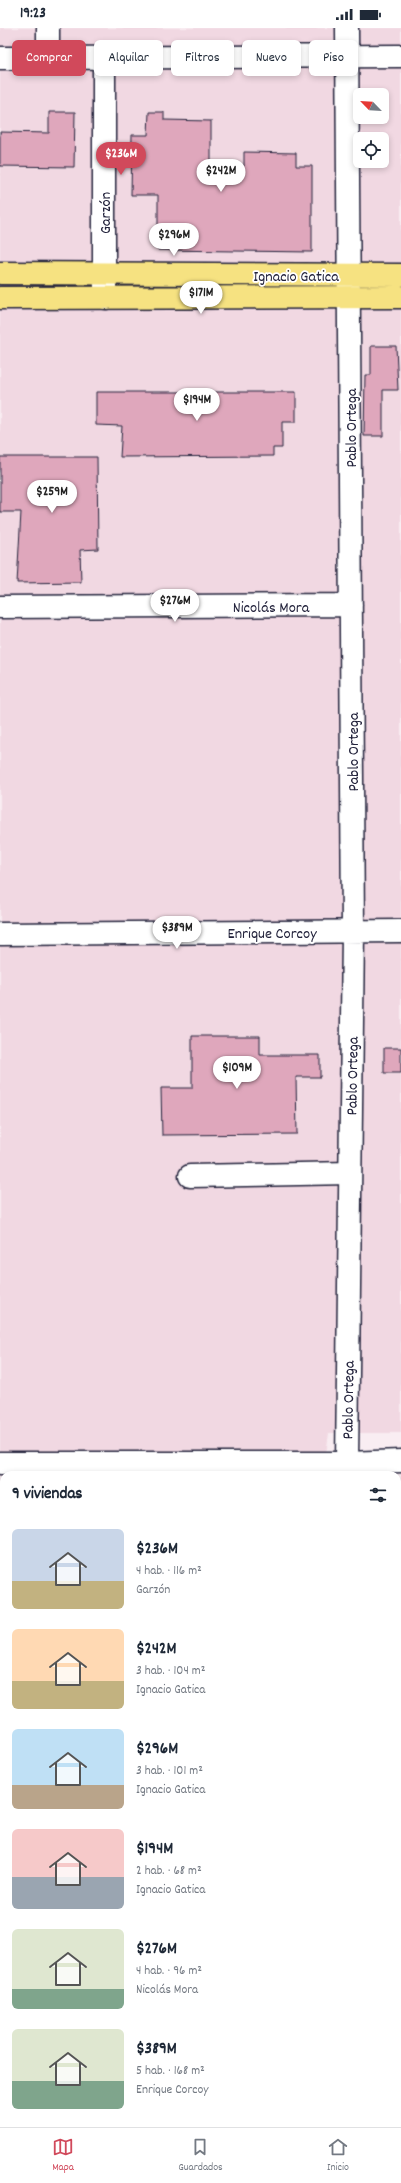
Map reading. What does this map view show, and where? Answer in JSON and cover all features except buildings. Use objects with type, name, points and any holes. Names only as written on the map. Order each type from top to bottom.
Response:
[{"type":"main road","name":"Ignacio Gatica","points":[[0,273],[401,275]]},
{"type":"main road","name":"Ignacio Gatica","points":[[0,298],[401,297]]},
{"type":"street","points":[[48,28],[48,40]]},
{"type":"street","name":"Pablo Ortega","points":[[347,28],[347,40]]},
{"type":"street","points":[[163,57],[309,56]]},
{"type":"street","points":[[358,56],[401,56]]},
{"type":"street","points":[[0,58],[12,58]]},
{"type":"street","name":"Garzón","points":[[104,76],[104,274],[106,298]]},
{"type":"street","name":"Pablo Ortega","points":[[345,1469],[353,932],[347,76]]},
{"type":"street","name":"Nicolás Mora","points":[[0,607],[351,605]]},
{"type":"street","name":"Enrique Corcoy","points":[[0,934],[401,931]]},
{"type":"street","points":[[190,1176],[350,1173]]},
{"type":"street","points":[[0,1463],[345,1469],[393,1466]]},
{"type":"shaded area","points":[[0,28],[401,28],[401,1433],[329,1433],[324,1471],[0,1471]]}]
